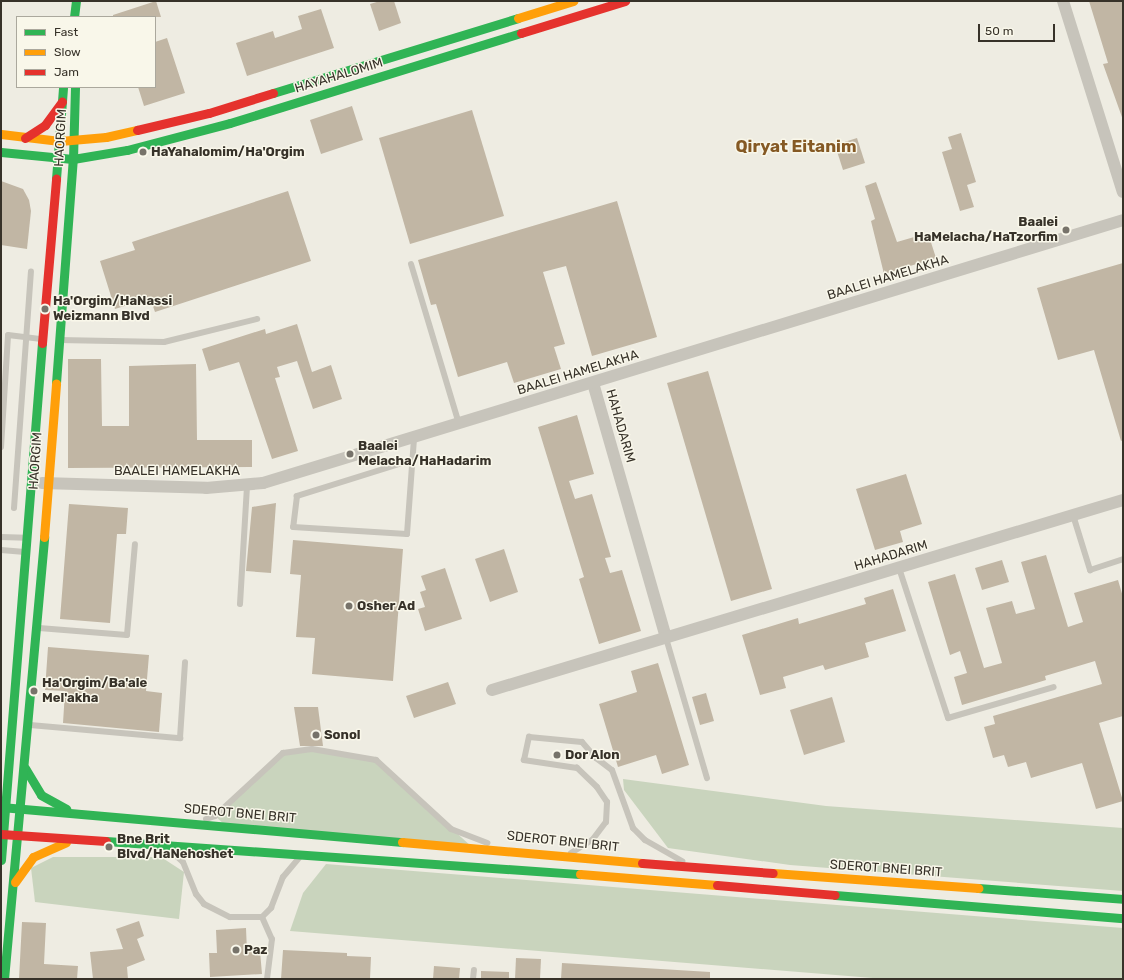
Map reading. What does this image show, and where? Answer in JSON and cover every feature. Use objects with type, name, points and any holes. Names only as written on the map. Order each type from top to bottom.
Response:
[{"type":"street","points":[[74,16],[76,1]]},
{"type":"street","name":"HAYAHALOMIM","points":[[1,134],[60,141],[106,138],[210,113],[573,1]]},
{"type":"street","name":"HAYAHALOMIM","points":[[1,152],[58,159],[73,159],[127,150],[230,123],[625,1]]},
{"type":"street","points":[[1063,1],[1123,192]]},
{"type":"street","name":"HAORGIM","points":[[1,860],[3,807],[12,740],[32,482],[45,339],[63,88]]},
{"type":"street","name":"HAORGIM","points":[[6,962],[11,891],[25,768],[37,628],[73,159],[75,88]]},
{"type":"street","points":[[25,138],[45,125],[62,102]]},
{"type":"street","points":[[31,156],[44,170],[55,188]]},
{"type":"street","name":"BAALEI HAMELAKHA","points":[[32,482],[206,488],[247,485],[287,477],[1123,220]]},
{"type":"street","name":"HAHADARIM","points":[[593,383],[666,638]]},
{"type":"street","name":"HAHADARIM","points":[[492,690],[1123,500]]},
{"type":"street","points":[[1,768],[11,750]]},
{"type":"street","points":[[25,768],[41,795],[74,812]]},
{"type":"street","name":"SDEROT BNEI BRIT","points":[[3,807],[503,849],[693,867],[1123,918]]},
{"type":"street","name":"SDEROT BNEI BRIT","points":[[2,834],[68,840],[159,844],[306,855],[877,890],[1123,899]]},
{"type":"street","points":[[11,891],[28,861],[68,840]]},
{"type":"street","points":[[4,979],[6,962]]},
{"type":"street","points":[[6,962],[8,979]]},
{"type":"lane","points":[[411,264],[459,424]]},
{"type":"lane","points":[[14,508],[31,272]]},
{"type":"lane","points":[[1,447],[8,335],[58,340],[164,342],[257,319]]},
{"type":"lane","points":[[412,460],[297,496],[293,527],[407,534],[414,438]]},
{"type":"lane","points":[[240,604],[247,485]]},
{"type":"lane","points":[[1073,515],[1090,570],[1123,559]]},
{"type":"lane","points":[[1,537],[28,538],[43,546]]},
{"type":"lane","points":[[37,628],[127,635],[135,544]]},
{"type":"lane","points":[[1,550],[27,552],[43,546]]},
{"type":"lane","points":[[899,568],[948,718],[1054,687]]},
{"type":"lane","points":[[666,638],[707,778]]},
{"type":"lane","points":[[29,725],[180,738],[185,662]]},
{"type":"lane","points":[[567,856],[593,839],[606,822],[607,802],[597,787],[577,768],[524,760],[529,737],[582,742],[596,758],[612,770],[633,828],[645,840],[693,867]]},
{"type":"lane","points":[[1,739],[27,742]]},
{"type":"lane","points":[[195,823],[215,816],[283,753],[312,750],[376,760],[451,829],[503,849]]},
{"type":"lane","points":[[159,844],[176,854],[183,862],[196,894],[216,912],[230,917],[262,917],[271,908],[288,869],[306,855]]},
{"type":"lane","points":[[262,917],[272,939],[267,979]]},
{"type":"lane","points":[[474,970],[474,979]]},
{"type":"green space","points":[[312,749],[376,760],[472,847],[225,825],[215,816],[283,753]]},
{"type":"green space","points":[[623,779],[826,806],[1123,828],[1123,891],[790,865],[668,848],[624,790]]},
{"type":"green space","points":[[53,857],[161,857],[184,872],[179,919],[35,902],[31,868]]},
{"type":"green space","points":[[326,864],[1123,928],[1123,979],[885,979],[290,931],[303,893]]},
{"type":"building","points":[[156,1],[161,17],[113,16]]},
{"type":"building","points":[[380,1],[394,1],[401,23],[379,31],[370,4]]},
{"type":"building","points":[[1089,1],[1123,1],[1123,120],[1103,64],[1108,63]]},
{"type":"building","points":[[321,9],[334,48],[247,76],[236,43],[273,31],[275,38],[302,29],[298,16]]},
{"type":"building","points":[[167,38],[185,93],[144,106],[138,88],[156,88],[156,42]]},
{"type":"building","points":[[352,106],[363,140],[321,154],[310,120]]},
{"type":"building","points":[[472,110],[504,216],[410,244],[379,138]]},
{"type":"building","points":[[961,133],[976,182],[967,185],[974,207],[960,211],[942,152],[952,149],[948,137]]},
{"type":"building","points":[[857,138],[865,163],[843,170],[835,145]]},
{"type":"building","points":[[1,181],[23,189],[29,200],[31,211],[27,249],[1,245]]},
{"type":"building","points":[[876,182],[897,242],[928,233],[936,258],[884,274],[871,221],[875,219],[865,186]]},
{"type":"building","points":[[288,191],[311,261],[155,312],[150,298],[115,309],[100,261],[135,250],[132,242]]},
{"type":"building","points":[[617,201],[657,337],[592,356],[566,266],[543,272],[565,344],[554,347],[561,369],[514,383],[507,362],[458,377],[436,304],[431,305],[418,260]]},
{"type":"building","points":[[1123,263],[1123,440],[1121,441],[1094,350],[1058,360],[1037,288]]},
{"type":"building","points":[[297,324],[312,372],[331,365],[342,399],[313,409],[297,361],[277,367],[280,377],[275,378],[298,451],[272,459],[239,362],[209,371],[202,349],[265,329],[266,334]]},
{"type":"building","points":[[68,359],[101,359],[102,426],[129,426],[129,366],[196,364],[197,440],[252,440],[252,467],[68,468]]},
{"type":"building","points":[[708,371],[772,589],[731,601],[667,383]]},
{"type":"building","points":[[577,415],[594,474],[569,481],[575,499],[592,494],[611,557],[605,558],[610,573],[622,570],[641,631],[599,644],[579,579],[584,577],[538,427]]},
{"type":"building","points":[[906,474],[922,524],[900,531],[903,542],[875,550],[856,489]]},
{"type":"building","points":[[276,503],[271,573],[246,571],[252,507]]},
{"type":"building","points":[[69,504],[128,508],[126,534],[117,534],[110,623],[60,619]]},
{"type":"building","name":"Osher Ad","points":[[293,540],[403,549],[393,681],[312,674],[315,638],[296,637],[301,575],[290,574]]},
{"type":"building","points":[[504,549],[518,592],[490,602],[475,559]]},
{"type":"building","points":[[1046,555],[1068,627],[1083,622],[1074,593],[1118,580],[1123,597],[1123,716],[1099,723],[1123,801],[1096,809],[1082,763],[1031,778],[1026,762],[1008,767],[1004,755],[993,758],[984,727],[995,724],[993,716],[1102,684],[1095,661],[1045,676],[1046,680],[962,705],[954,677],[967,673],[960,651],[950,655],[928,582],[955,574],[984,668],[1002,663],[986,608],[1012,601],[1016,614],[1035,609],[1021,562]]},
{"type":"building","points":[[1002,560],[1009,582],[982,590],[975,568]]},
{"type":"building","points":[[445,568],[462,619],[425,631],[418,609],[425,607],[420,592],[426,590],[421,576]]},
{"type":"building","points":[[893,589],[906,631],[865,643],[869,657],[825,670],[823,665],[783,677],[786,688],[760,695],[742,635],[798,618],[799,624],[866,604],[864,598]]},
{"type":"building","points":[[48,647],[149,655],[146,691],[162,693],[159,732],[63,723],[65,691],[45,690]]},
{"type":"building","points":[[658,663],[689,765],[662,774],[656,755],[618,767],[599,704],[637,692],[631,671]]},
{"type":"building","points":[[448,682],[456,704],[414,718],[406,696]]},
{"type":"building","points":[[706,693],[714,721],[700,725],[692,697]]},
{"type":"building","points":[[832,697],[845,742],[804,755],[790,710]]},
{"type":"building","points":[[294,707],[318,707],[323,746],[300,746]]},
{"type":"building","points":[[139,921],[144,936],[137,939],[145,960],[127,967],[128,979],[93,979],[90,952],[123,949],[116,929]]},
{"type":"building","points":[[22,922],[46,923],[44,964],[78,966],[77,979],[19,979]]},
{"type":"building","points":[[246,928],[247,952],[260,951],[262,974],[210,977],[209,953],[217,953],[216,930]]},
{"type":"building","points":[[283,950],[347,953],[347,956],[371,957],[370,979],[281,979]]},
{"type":"building","points":[[516,958],[541,959],[540,979],[515,979]]},
{"type":"building","points":[[562,963],[710,972],[710,979],[561,979]]},
{"type":"building","points":[[434,966],[460,968],[459,979],[433,979]]},
{"type":"building","points":[[481,971],[509,972],[509,979],[481,979]]},
{"type":"traffic: fast","points":[[74,16],[76,1]]},
{"type":"traffic: fast","points":[[273,93],[518,18]]},
{"type":"traffic: fast","points":[[1,152],[73,159],[127,150],[230,123],[521,33]]},
{"type":"traffic: fast","points":[[56,179],[63,88]]},
{"type":"traffic: fast","points":[[56,383],[73,159],[75,88]]},
{"type":"traffic: fast","points":[[1,860],[42,343]]},
{"type":"traffic: fast","points":[[4,979],[44,537]]},
{"type":"traffic: fast","points":[[25,768],[41,795],[66,809]]},
{"type":"traffic: fast","points":[[1,807],[402,842]]},
{"type":"traffic: fast","points":[[106,841],[580,874]]},
{"type":"traffic: fast","points":[[978,888],[1123,899]]},
{"type":"traffic: fast","points":[[835,895],[1123,918]]},
{"type":"traffic: slow","points":[[518,18],[573,1]]},
{"type":"traffic: slow","points":[[1,134],[60,141],[106,137],[137,130]]},
{"type":"traffic: slow","points":[[44,537],[56,383]]},
{"type":"traffic: slow","points":[[15,882],[33,857],[66,842]]},
{"type":"traffic: slow","points":[[402,842],[642,863]]},
{"type":"traffic: slow","points":[[773,873],[978,888]]},
{"type":"traffic: slow","points":[[580,874],[717,885]]},
{"type":"traffic: jam","points":[[521,33],[625,1]]},
{"type":"traffic: jam","points":[[137,130],[209,113],[273,93]]},
{"type":"traffic: jam","points":[[25,138],[45,125],[62,102]]},
{"type":"traffic: jam","points":[[42,343],[56,179]]},
{"type":"traffic: jam","points":[[1,834],[106,841]]},
{"type":"traffic: jam","points":[[642,863],[773,873]]},
{"type":"traffic: jam","points":[[717,885],[835,895]]},
{"type":"place","name":"HaYahalomim/Ha'Orgim","points":[[143,152]]},
{"type":"place","name":"Baalei HaMelacha/HaTzorfim","points":[[1066,230]]},
{"type":"place","name":"Ha'Orgim/HaNassi Weizmann Blvd","points":[[45,309]]},
{"type":"place","name":"Baalei Melacha/HaHadarim","points":[[350,454]]},
{"type":"place","name":"Osher Ad","points":[[349,606]]},
{"type":"place","name":"Ha'Orgim/Ba'ale Mel'akha","points":[[34,691]]},
{"type":"place","name":"Sonol","points":[[316,735]]},
{"type":"place","name":"Dor Alon","points":[[557,755]]},
{"type":"place","name":"Bne Brit Blvd/HaNehoshet","points":[[109,847]]},
{"type":"place","name":"Paz","points":[[236,950]]},
{"type":"district","name":"Qiryat Eitanim","points":[[796,147]]}]
